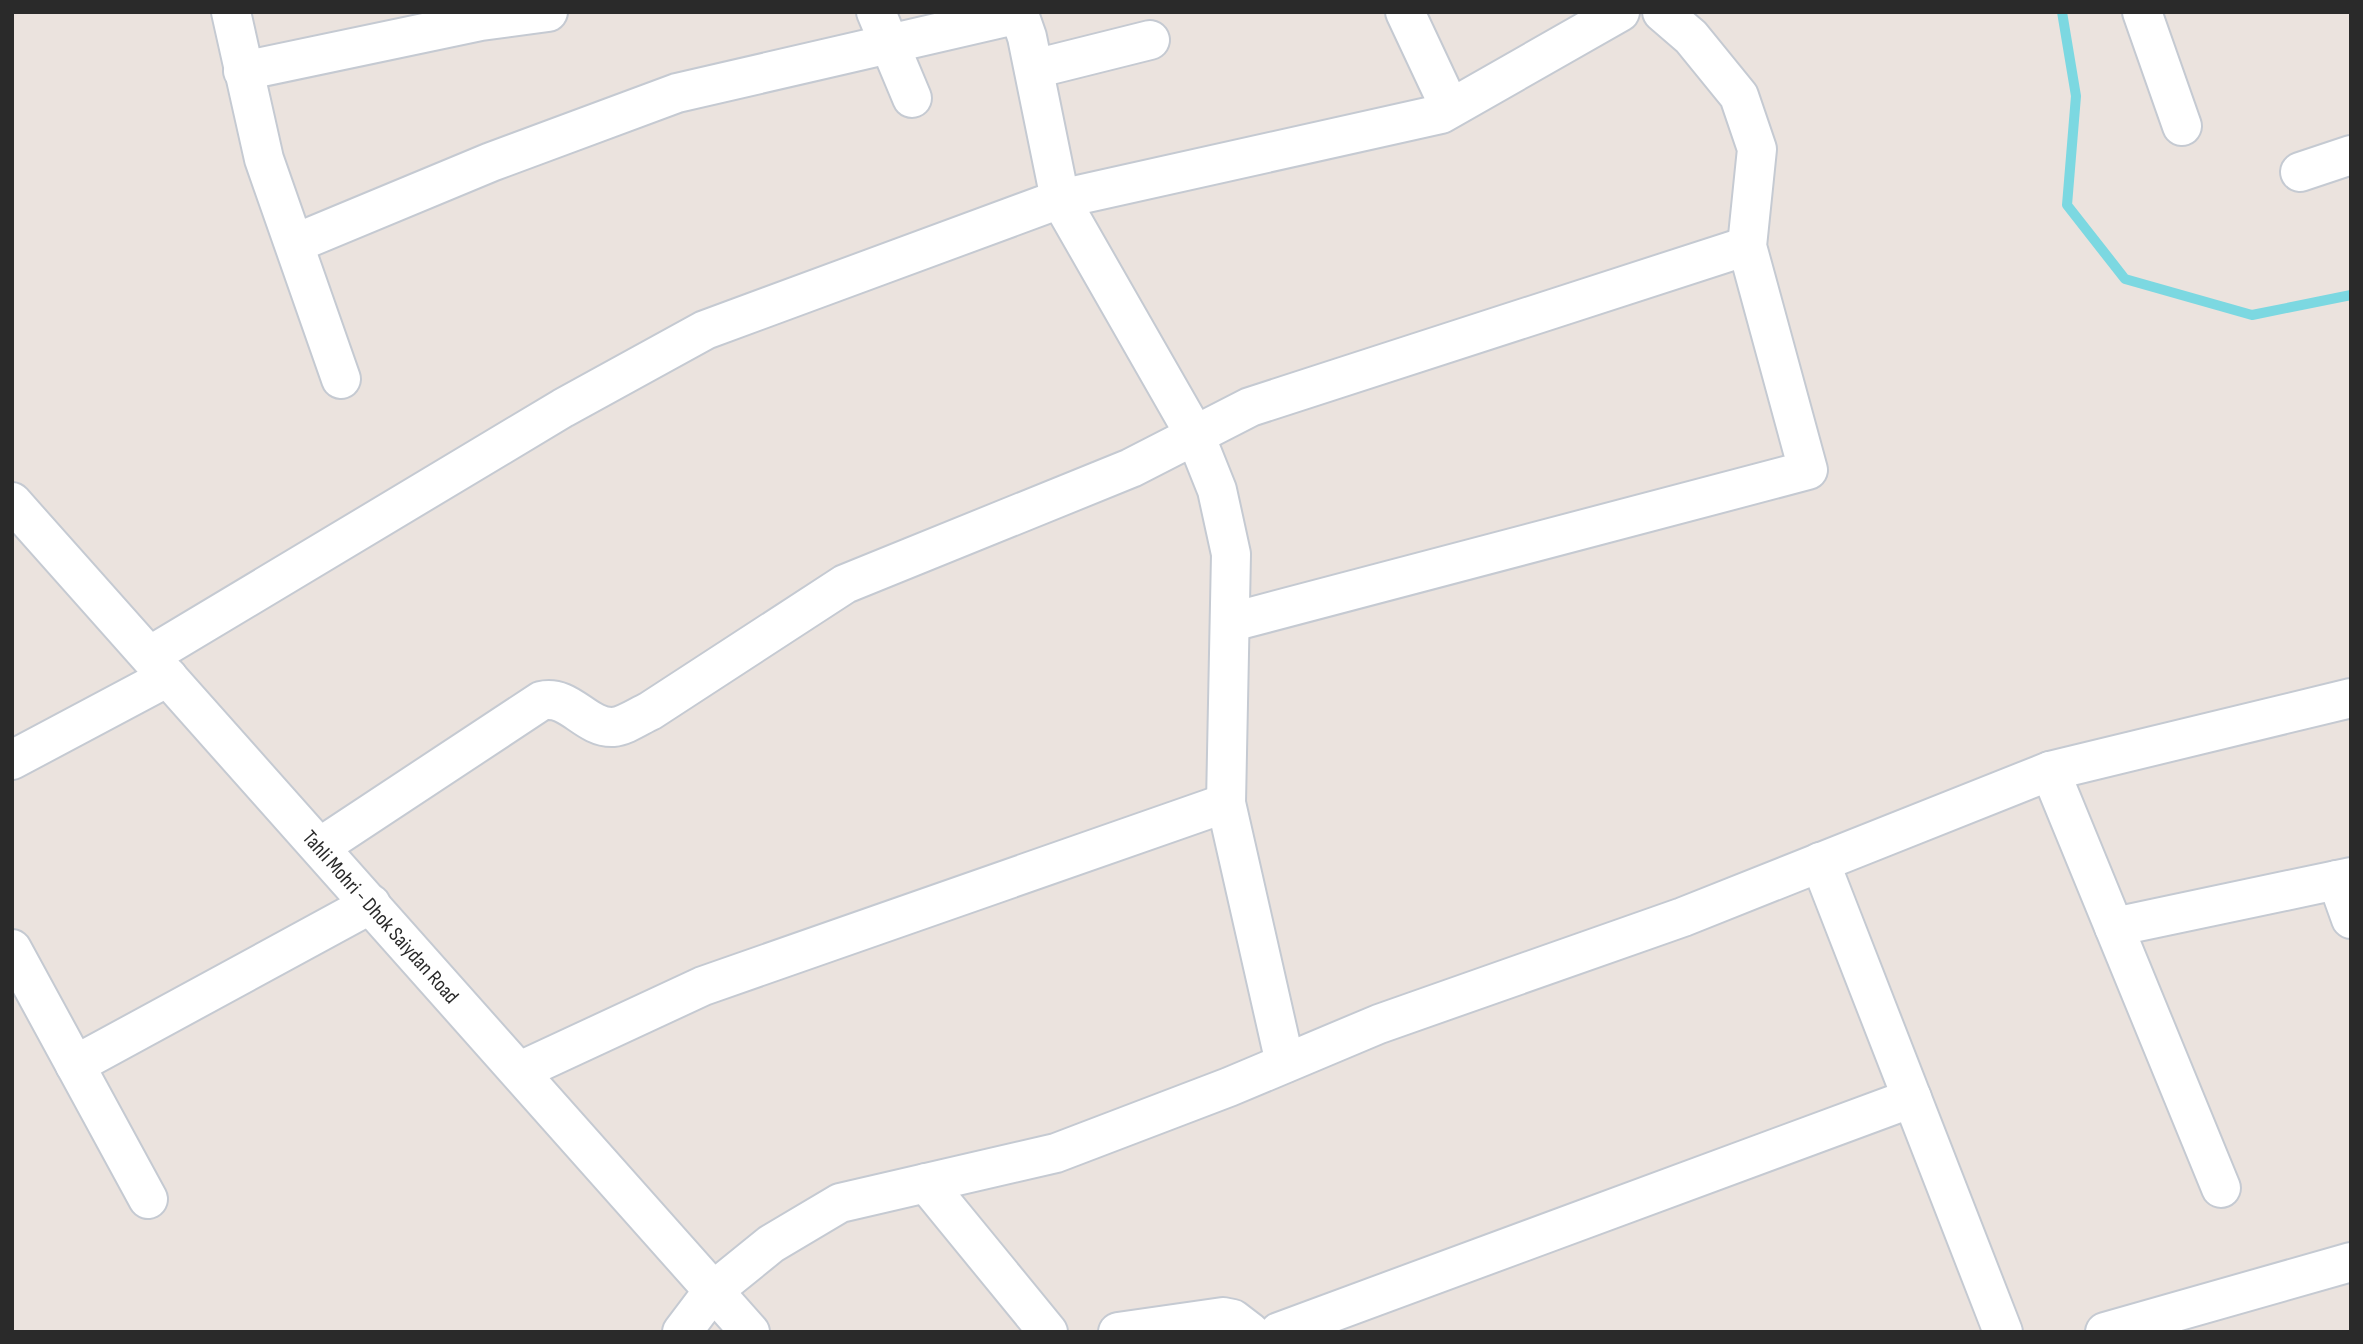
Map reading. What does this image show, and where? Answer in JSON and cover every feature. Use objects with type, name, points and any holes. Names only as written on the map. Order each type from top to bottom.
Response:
[{"type":"street","points":[[231,12],[264,159],[296,243],[341,380]]},
{"type":"street","points":[[243,71],[481,21],[548,12]]},
{"type":"street","points":[[1405,12],[1450,108]]},
{"type":"street","points":[[12,760],[563,408],[705,330],[1060,199],[1441,114],[1620,12]]},
{"type":"street","points":[[1232,622],[1808,470],[1748,246],[1757,149],[1739,96],[1691,37],[1662,12]]},
{"type":"street","points":[[2142,12],[2182,126]]},
{"type":"street","points":[[296,243],[491,162],[677,93],[882,29],[1019,13],[1034,69],[1060,199],[1195,435],[1217,490],[1231,554],[1232,622],[1226,803],[1285,1063]]},
{"type":"street","points":[[882,29],[912,98]]},
{"type":"street","points":[[1034,69],[1150,40]]},
{"type":"street","points":[[2300,172],[2351,155]]},
{"type":"street","points":[[320,847],[541,701],[550,699],[564,702],[595,722],[612,727],[621,724],[650,711],[845,584],[1131,468],[1250,407],[1748,246]]},
{"type":"street","name":"Tahli Mohri - Dhok Saiydan Road","points":[[12,502],[750,1332]]},
{"type":"street","points":[[682,1332],[713,1291],[771,1244],[840,1203],[1056,1153],[1379,1024],[1683,917],[2050,771],[2351,698]]},
{"type":"street","points":[[2050,771],[2221,1188]]},
{"type":"street","points":[[520,1071],[703,986],[1226,803]]},
{"type":"street","points":[[1820,862],[2003,1332]]},
{"type":"street","points":[[2114,927],[2344,878],[2351,919]]},
{"type":"street","points":[[75,1065],[371,904]]},
{"type":"street","points":[[12,949],[148,1199]]},
{"type":"street","points":[[1279,1332],[1912,1098]]},
{"type":"street","points":[[926,1183],[1048,1332]]},
{"type":"street","points":[[2105,1332],[2351,1262]]},
{"type":"street","points":[[1118,1332],[1223,1317],[1250,1332]]},
{"type":"waterway","points":[[2062,12],[2076,96],[2067,205],[2125,279],[2252,315],[2351,295]]}]
